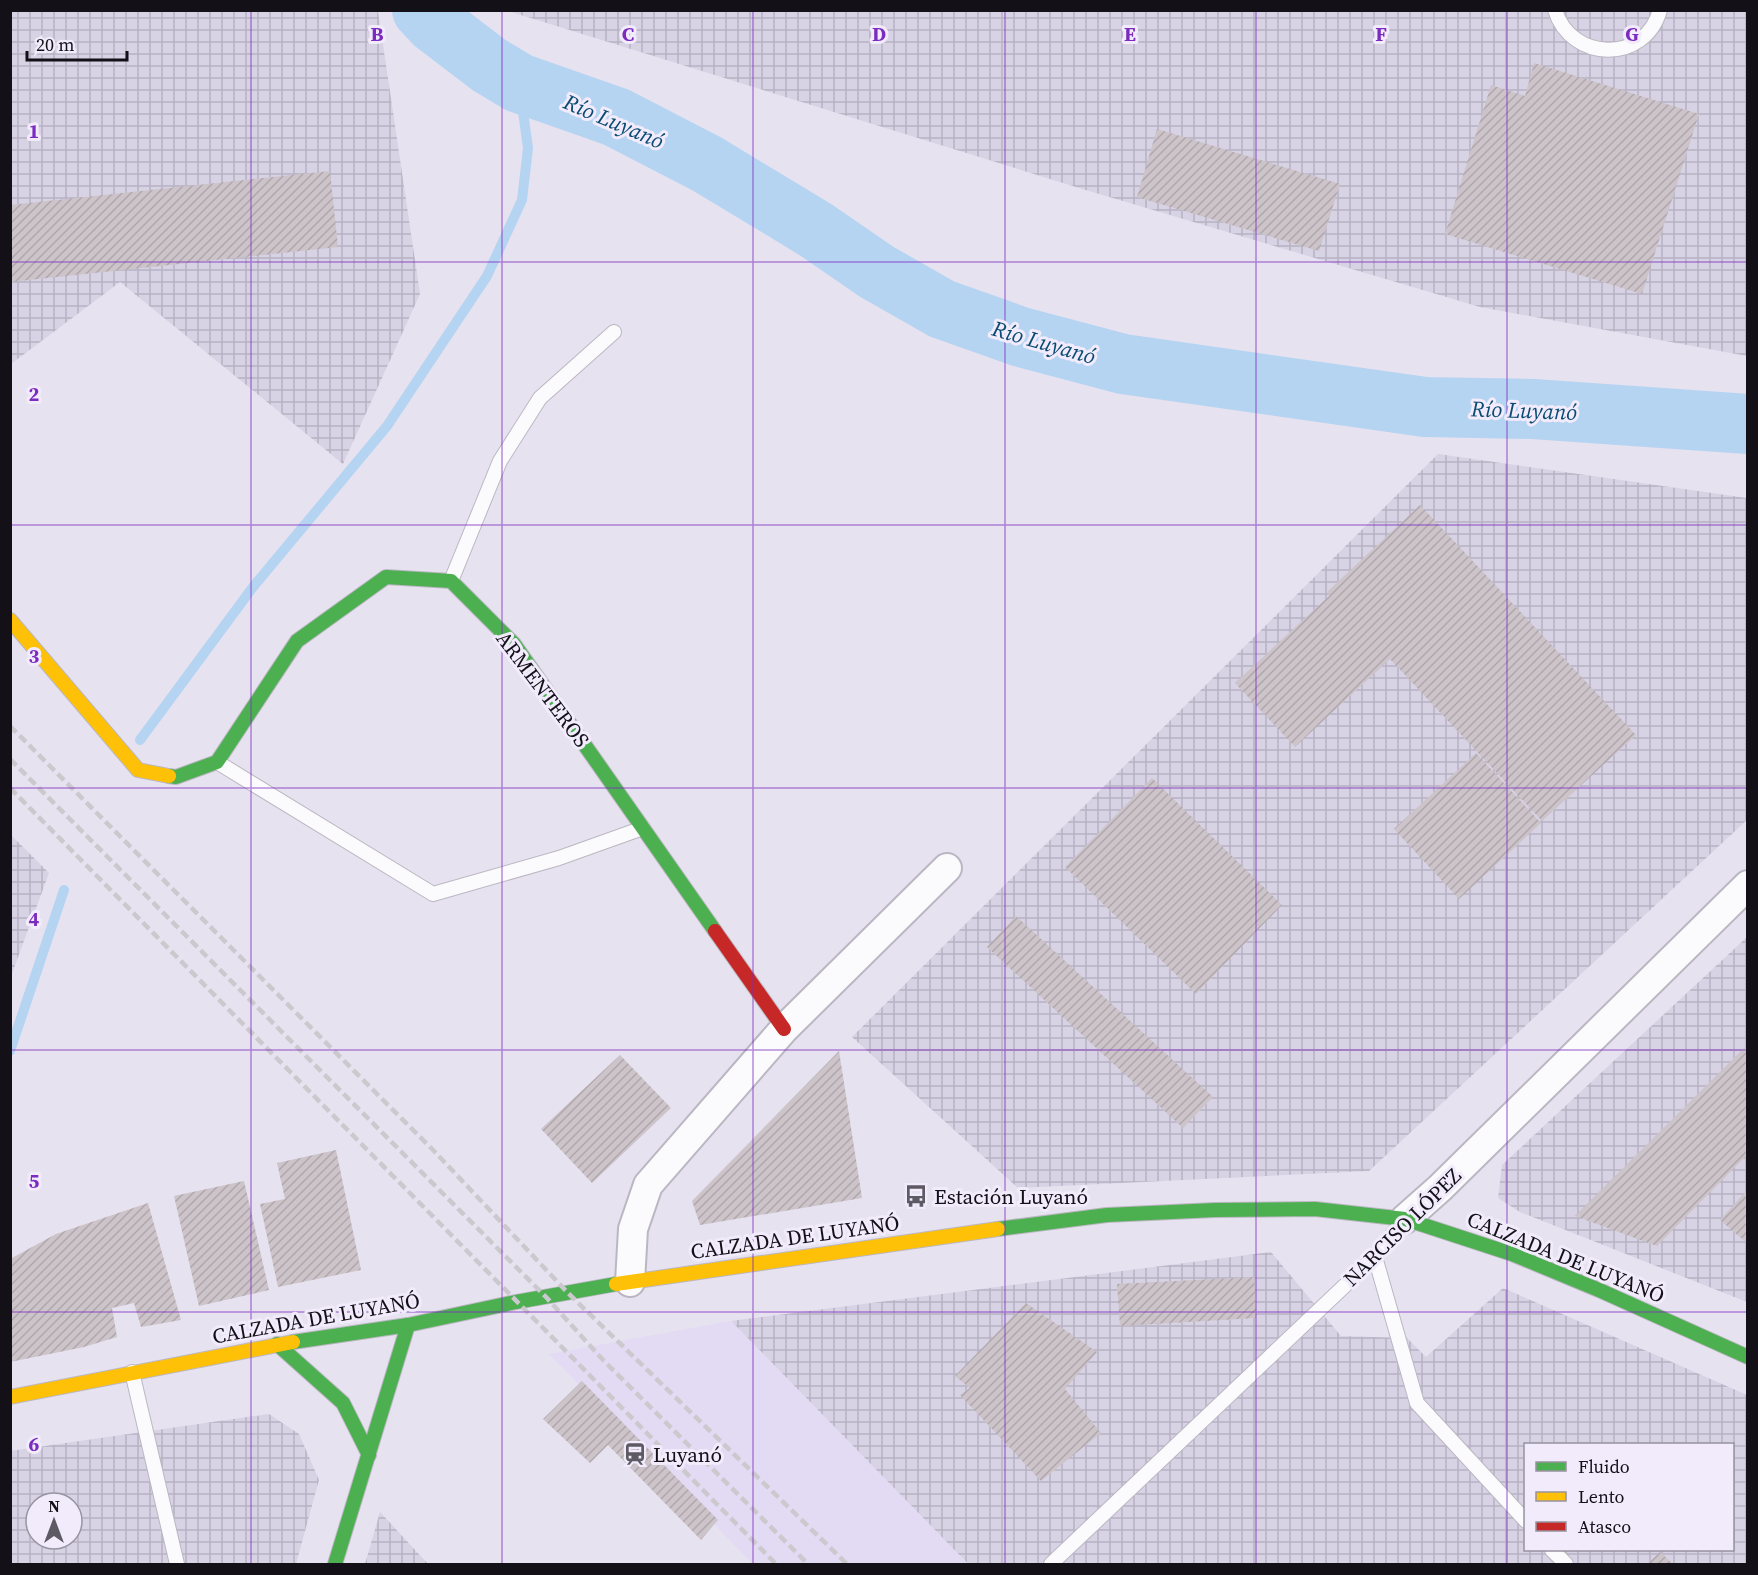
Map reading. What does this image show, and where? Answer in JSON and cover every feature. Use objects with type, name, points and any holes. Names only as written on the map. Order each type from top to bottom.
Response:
[{"type":"main road","points":[[10,620],[138,770],[176,777],[217,762],[297,641],[386,577],[451,581]]},
{"type":"main road","name":"ARMENTEROS","points":[[451,581],[514,644],[784,1029]]},
{"type":"main road","name":"CALZADA DE LUYANÓ","points":[[10,1397],[277,1344],[408,1325],[516,1302],[630,1282],[918,1240],[1107,1215],[1315,1209],[1404,1219],[1512,1254],[1599,1290],[1748,1357]]},
{"type":"main road","points":[[335,1564],[408,1325]]},
{"type":"main road","points":[[277,1344],[343,1403],[369,1455]]},
{"type":"street","points":[[630,1282],[633,1229],[648,1185],[784,1029],[947,868]]},
{"type":"street","name":"NARCISO LÓPEZ","points":[[1404,1219],[1440,1188],[1748,885]]},
{"type":"lane","points":[[1555,10],[1558,21],[1569,35],[1583,45],[1599,50],[1617,50],[1634,44],[1648,33],[1660,10]]},
{"type":"lane","points":[[451,581],[500,461],[540,398],[614,332]]},
{"type":"lane","points":[[217,762],[433,894],[559,858],[644,828]]},
{"type":"lane","name":"NARCISO LÓPEZ","points":[[1051,1564],[1375,1257],[1404,1219]]},
{"type":"lane","points":[[1375,1257],[1417,1403],[1524,1519]]},
{"type":"lane","points":[[132,1372],[177,1564]]},
{"type":"lane","points":[[1553,1551],[1566,1564]]},
{"type":"shaded area","points":[[11,11],[378,11],[420,294],[343,464],[120,282],[11,364]]},
{"type":"shaded area","points":[[508,11],[1747,11],[1747,356],[1480,307],[1079,188]]},
{"type":"shaded area","points":[[1438,454],[1747,498],[1747,820],[1369,1171],[1018,1188],[852,1037]]},
{"type":"shaded area","points":[[11,835],[49,873],[11,976]]},
{"type":"shaded area","points":[[1747,937],[1747,1302],[1520,1212],[1498,1198],[1502,1165]]},
{"type":"shaded area","points":[[1271,1252],[1341,1336],[1407,1338],[1426,1357],[1503,1288],[1747,1395],[1747,1564],[968,1564],[731,1321]]},
{"type":"shaded area","points":[[731,1321],[968,1564],[753,1564],[549,1354]]},
{"type":"shaded area","points":[[269,1414],[299,1434],[319,1480],[296,1564],[11,1564],[10,1451]]},
{"type":"shaded area","points":[[380,1512],[428,1564],[365,1564]]},
{"type":"building","points":[[1534,63],[1699,114],[1642,294],[1445,234],[1491,85],[1525,96]]},
{"type":"building","points":[[1157,129],[1340,184],[1319,251],[1137,197]]},
{"type":"building","points":[[330,171],[338,247],[10,282],[10,205]]},
{"type":"building","points":[[1420,505],[1636,735],[1542,821],[1390,659],[1295,747],[1235,683],[1330,595],[1327,592]]},
{"type":"building","points":[[1476,753],[1541,823],[1459,899],[1394,829]]},
{"type":"building","points":[[1152,778],[1282,905],[1196,994],[1065,867]]},
{"type":"building","points":[[1016,916],[1213,1097],[1183,1128],[987,947]]},
{"type":"building","points":[[1748,1044],[1748,1154],[1657,1246],[1575,1216]]},
{"type":"building","points":[[839,1051],[862,1198],[700,1225],[692,1201]]},
{"type":"building","points":[[620,1055],[671,1108],[592,1183],[541,1129]]},
{"type":"building","points":[[336,1150],[361,1270],[278,1287],[260,1204],[285,1199],[277,1163]]},
{"type":"building","points":[[244,1181],[269,1290],[199,1306],[174,1196]]},
{"type":"building","points":[[1748,1189],[1748,1244],[1720,1220]]},
{"type":"building","points":[[148,1203],[181,1320],[141,1327],[134,1303],[112,1308],[117,1337],[84,1347],[10,1362],[10,1259],[56,1234]]},
{"type":"building","points":[[1254,1277],[1256,1318],[1120,1326],[1117,1284]]},
{"type":"building","points":[[1026,1303],[1097,1352],[1065,1389],[1101,1433],[1041,1481],[960,1395],[970,1388],[955,1376]]},
{"type":"building","name":"Luyanó","points":[[582,1381],[718,1520],[701,1540],[608,1445],[590,1463],[543,1419]]},
{"type":"building","points":[[1660,1552],[1673,1564],[1647,1564]]},
{"type":"waterway","name":"Río Luyanó","points":[[422,10],[434,23],[489,65],[519,83],[616,117],[707,164],[816,230],[877,272],[942,309],[1021,337],[1123,364],[1425,407],[1533,409],[1748,424]]},
{"type":"waterway","points":[[140,740],[253,587],[387,426],[487,276],[522,200],[528,148],[519,83]]},
{"type":"waterway","points":[[10,1051],[64,890]]},
{"type":"railway","points":[[10,726],[434,1151],[568,1293],[847,1564]]},
{"type":"railway","points":[[10,759],[546,1297],[604,1361],[808,1564]]},
{"type":"railway","points":[[10,788],[776,1564]]},
{"type":"traffic: fast","points":[[169,776],[176,777],[217,762],[297,641],[386,577],[451,581],[514,644],[715,931]]},
{"type":"traffic: fast","points":[[998,1229],[1107,1215],[1215,1210],[1315,1209],[1405,1219],[1512,1254],[1599,1290],[1748,1357]]},
{"type":"traffic: fast","points":[[335,1564],[408,1325],[616,1284]]},
{"type":"traffic: fast","points":[[293,1342],[408,1325]]},
{"type":"traffic: fast","points":[[277,1344],[343,1403],[369,1455]]},
{"type":"traffic: slow","points":[[10,620],[138,770],[169,776]]},
{"type":"traffic: slow","points":[[616,1284],[998,1229]]},
{"type":"traffic: slow","points":[[10,1397],[293,1342]]},
{"type":"traffic: jam","points":[[715,931],[784,1029]]},
{"type":"place","name":"Estación Luyanó","points":[[916,1196]]},
{"type":"place","name":"Luyanó","points":[[635,1454]]}]
